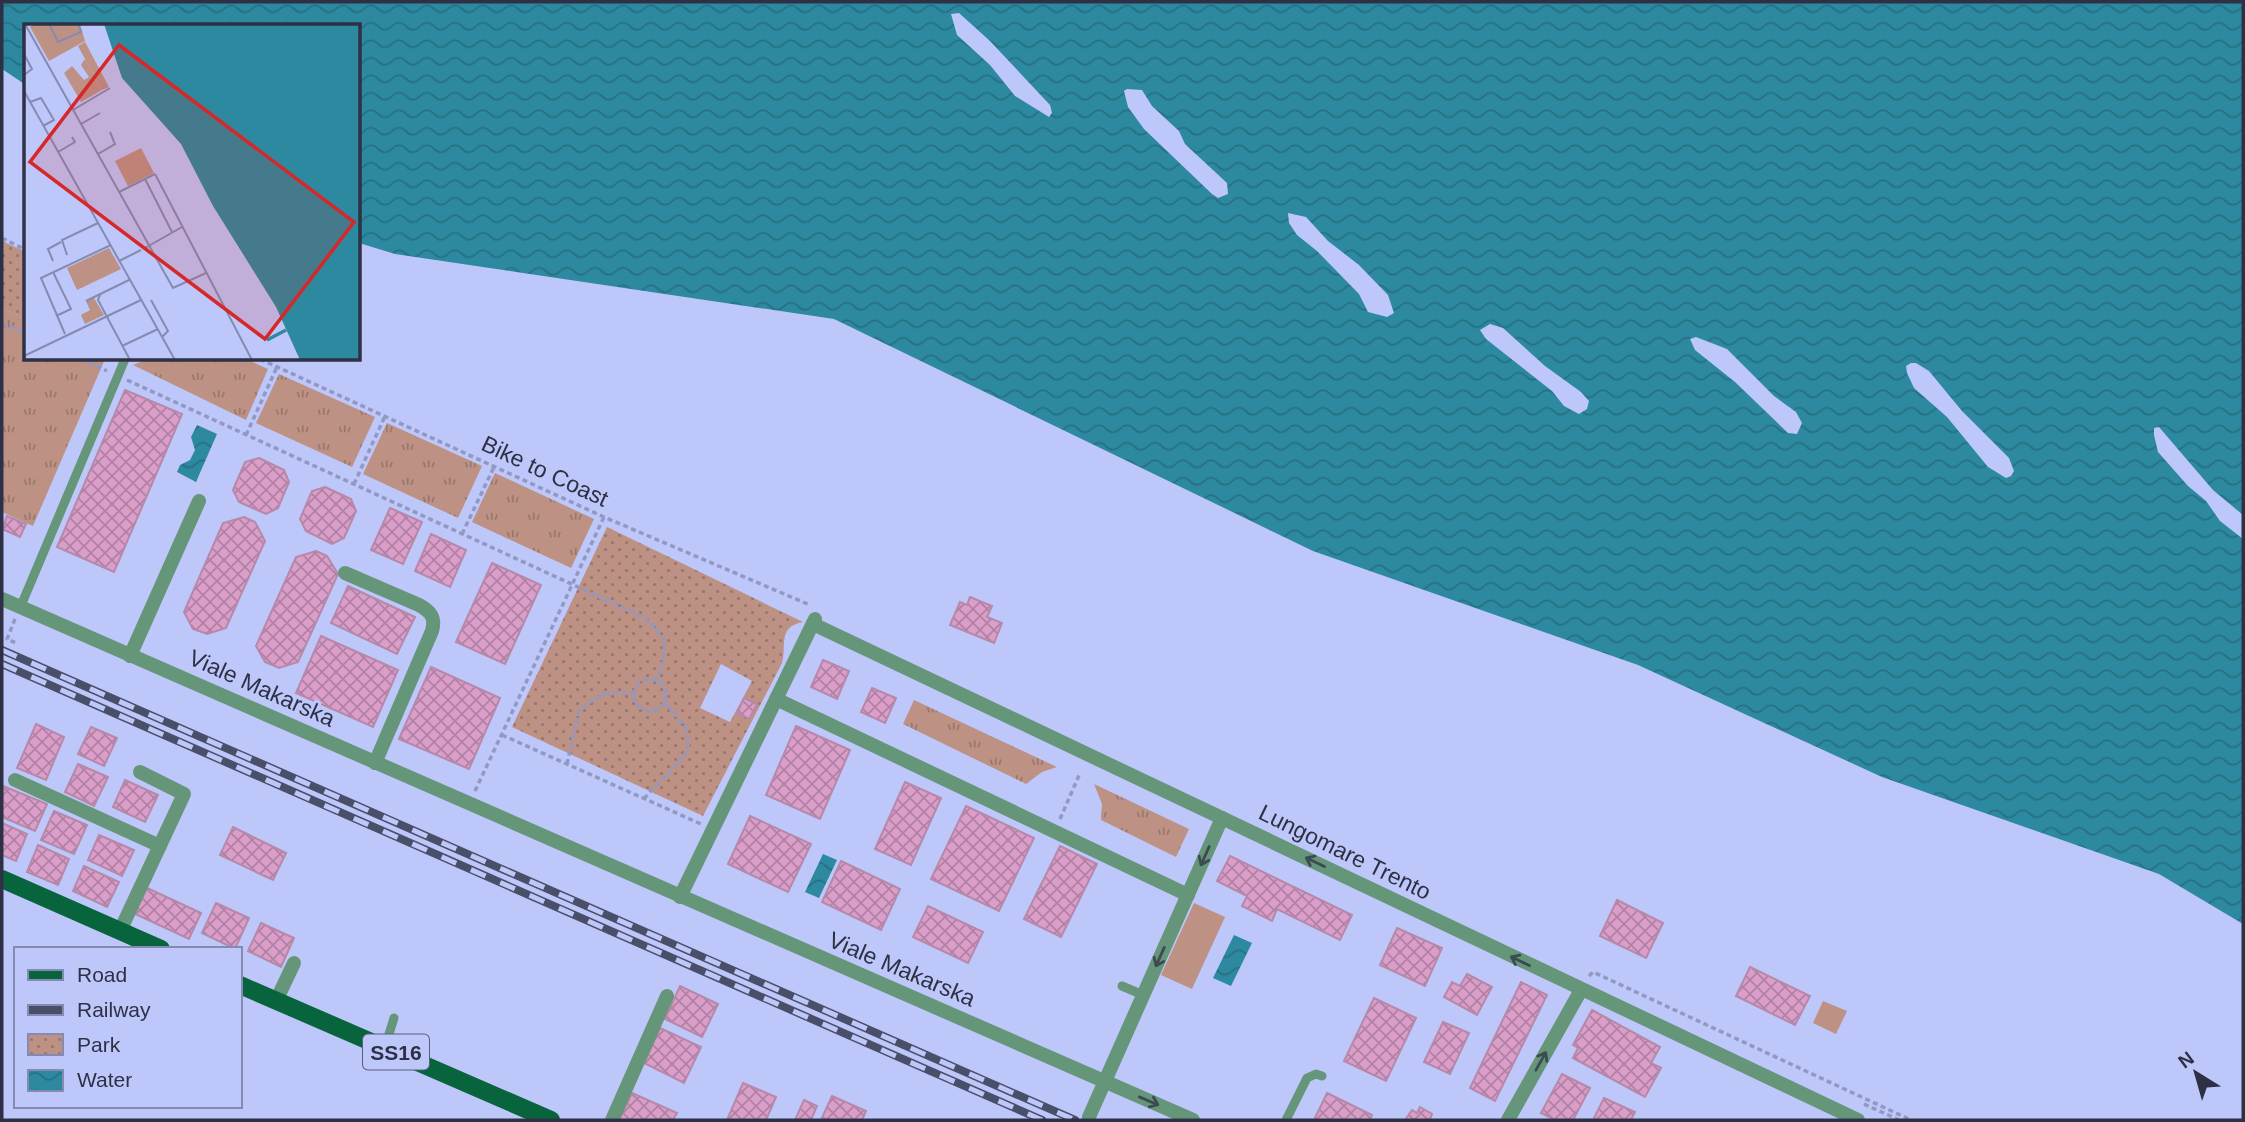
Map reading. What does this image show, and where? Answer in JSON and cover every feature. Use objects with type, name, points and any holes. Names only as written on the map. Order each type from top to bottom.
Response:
[{"type":"main road","points":[[2,880],[152,947]]},
{"type":"main road","name":"SS16","points":[[242,986],[551,1120]]},
{"type":"street","points":[[130,656],[199,501]]},
{"type":"street","points":[[345,573],[419,605],[430,612],[434,620],[432,631],[375,763]]},
{"type":"street","name":"Viale Makarska","points":[[2,599],[1193,1120]]},
{"type":"street","points":[[680,897],[816,617]]},
{"type":"street","name":"Lungomare Trento","points":[[816,617],[1222,818],[1858,1120]]},
{"type":"street","points":[[776,699],[1188,895]]},
{"type":"street","points":[[120,931],[184,794],[140,772]]},
{"type":"street","points":[[15,780],[160,846]]},
{"type":"street","points":[[1089,1117],[1222,818]]},
{"type":"street","points":[[276,1001],[294,963]]},
{"type":"street","points":[[1508,1120],[1581,990]]},
{"type":"street","points":[[612,1120],[667,996]]},
{"type":"lane","points":[[20,608],[125,360]]},
{"type":"lane","points":[[1122,986],[1143,995]]},
{"type":"lane","points":[[385,1047],[394,1018]]},
{"type":"lane","points":[[1286,1120],[1307,1078],[1316,1074],[1322,1076]]},
{"type":"path","points":[[2,238],[24,249]]},
{"type":"path","points":[[2,323],[24,333]]},
{"type":"path","points":[[83,360],[573,584],[656,626],[665,642],[657,681]]},
{"type":"path","name":"Bike to Coast","points":[[262,360],[816,617]]},
{"type":"path","points":[[246,435],[277,367]]},
{"type":"path","points":[[354,484],[385,416]]},
{"type":"path","points":[[462,534],[494,467]]},
{"type":"path","points":[[469,804],[604,517]]},
{"type":"path","points":[[18,644],[7,639],[20,608]]},
{"type":"path","points":[[644,799],[682,762],[688,751],[690,739],[685,724],[664,702],[664,687],[657,681],[642,682],[634,694],[637,705],[646,710],[657,709],[664,702]]},
{"type":"path","points":[[567,765],[579,711],[604,693],[618,690],[634,694]]},
{"type":"path","points":[[502,735],[713,830]]},
{"type":"path","points":[[1060,819],[1080,773]]},
{"type":"path","points":[[1589,975],[1593,972],[1911,1120]]},
{"type":"green space","points":[[2,241],[24,251],[24,318],[2,308]]},
{"type":"green space","points":[[2,308],[24,318],[24,360],[105,360],[33,526],[2,512]]},
{"type":"green space","points":[[146,360],[248,360],[268,369],[246,420],[133,365]]},
{"type":"green space","points":[[279,374],[375,417],[352,467],[256,423]]},
{"type":"green space","points":[[387,423],[482,466],[458,518],[363,474]]},
{"type":"green space","points":[[495,473],[594,519],[571,568],[472,522]]},
{"type":"green space","points":[[607,527],[803,622],[795,624],[786,632],[782,663],[703,816],[512,727]],"holes":[[[721,664],[752,681],[730,722],[700,708]]]},
{"type":"green space","points":[[914,700],[1057,767],[1042,772],[1026,784],[903,724]]},
{"type":"green space","points":[[1094,784],[1189,829],[1176,857],[1101,820],[1102,804]]},
{"type":"green space","points":[[1194,903],[1225,917],[1192,989],[1161,975]]},
{"type":"green space","points":[[1823,1001],[1847,1011],[1836,1034],[1813,1023]]},
{"type":"water","points":[[2,2],[2243,2],[2243,924],[2159,874],[1882,777],[1638,665],[1313,551],[834,319],[395,254],[360,243],[360,24],[24,24],[24,84],[2,69]]},
{"type":"water","points":[[197,425],[217,434],[196,482],[177,472],[180,465],[190,460],[195,450],[191,437]]},
{"type":"water","points":[[823,854],[837,860],[819,898],[805,892]]},
{"type":"water","points":[[1234,935],[1252,943],[1231,986],[1213,978]]},
{"type":"pier","points":[[959,13],[990,41],[1050,105],[1052,113],[1049,117],[1015,96],[990,65],[957,35],[951,14]]},
{"type":"pier","points":[[1142,90],[1152,106],[1179,131],[1185,144],[1227,183],[1228,194],[1218,198],[1212,194],[1144,129],[1128,107],[1124,91]]},
{"type":"pier","points":[[1288,213],[1306,217],[1328,241],[1359,265],[1388,295],[1394,313],[1387,317],[1368,312],[1359,294],[1317,251],[1297,235],[1289,223]]},
{"type":"pier","points":[[1490,324],[1503,328],[1545,366],[1581,392],[1589,401],[1587,409],[1579,414],[1564,406],[1552,391],[1486,339],[1480,330]]},
{"type":"pier","points":[[1696,337],[1727,349],[1774,396],[1796,412],[1802,423],[1797,434],[1788,433],[1735,382],[1695,350],[1690,339]]},
{"type":"pier","points":[[1911,363],[1929,371],[1962,411],[2009,458],[2014,471],[2011,476],[2006,478],[1988,467],[1947,417],[1914,388],[1906,366]]},
{"type":"pier","points":[[2159,427],[2213,490],[2243,515],[2243,539],[2220,521],[2206,501],[2188,486],[2158,452],[2154,428]]},
{"type":"building","points":[[125,390],[182,414],[114,572],[57,547]]},
{"type":"building","points":[[259,458],[284,470],[289,482],[278,508],[266,514],[239,502],[233,490],[245,462]]},
{"type":"building","points":[[325,487],[351,499],[356,511],[344,538],[332,544],[306,531],[300,519],[312,491]]},
{"type":"building","points":[[390,508],[422,522],[403,564],[371,550]]},
{"type":"building","points":[[7,516],[26,524],[20,537],[2,529]]},
{"type":"building","points":[[244,517],[255,522],[265,541],[226,628],[207,634],[193,629],[184,612],[223,523]]},
{"type":"building","points":[[431,534],[466,550],[450,587],[415,571]]},
{"type":"building","points":[[316,551],[327,556],[338,574],[298,662],[279,668],[265,662],[256,646],[296,557]]},
{"type":"building","points":[[492,563],[541,585],[505,664],[456,642]]},
{"type":"building","points":[[348,586],[415,617],[397,654],[331,623]]},
{"type":"building","points":[[970,597],[992,606],[987,617],[1002,623],[994,643],[950,625],[960,602],[967,605]]},
{"type":"building","points":[[321,636],[398,670],[373,727],[296,693]]},
{"type":"building","points":[[823,660],[849,671],[837,699],[811,687]]},
{"type":"building","points":[[431,667],[500,698],[469,769],[399,739]]},
{"type":"building","points":[[872,688],[896,698],[885,723],[861,712]]},
{"type":"building","points":[[744,698],[757,704],[749,719],[737,713]]},
{"type":"building","points":[[36,724],[64,737],[46,780],[17,768]]},
{"type":"building","points":[[796,726],[850,750],[820,819],[766,795]]},
{"type":"building","points":[[91,727],[117,738],[104,766],[78,754]]},
{"type":"building","points":[[78,764],[108,777],[94,806],[65,792]]},
{"type":"building","points":[[125,780],[158,795],[145,822],[113,807]]},
{"type":"building","points":[[905,782],[941,798],[911,865],[875,849]]},
{"type":"building","points":[[3,786],[47,804],[35,831],[2,817]]},
{"type":"building","points":[[966,806],[1034,838],[999,911],[931,879]]},
{"type":"building","points":[[54,811],[87,825],[74,854],[41,840]]},
{"type":"building","points":[[750,816],[811,844],[788,892],[728,864]]},
{"type":"building","points":[[2,823],[27,834],[16,861],[2,855]]},
{"type":"building","points":[[233,827],[286,853],[273,880],[220,855]]},
{"type":"building","points":[[99,835],[134,850],[122,876],[88,860]]},
{"type":"building","points":[[38,845],[69,859],[58,885],[27,872]]},
{"type":"building","points":[[1060,846],[1097,864],[1061,937],[1024,919]]},
{"type":"building","points":[[1230,856],[1352,915],[1340,940],[1277,909],[1272,921],[1242,906],[1247,896],[1217,881]]},
{"type":"building","points":[[841,861],[900,889],[881,930],[822,902]]},
{"type":"building","points":[[84,866],[119,882],[107,907],[73,891]]},
{"type":"building","points":[[145,887],[201,913],[189,939],[133,913]]},
{"type":"building","points":[[1617,900],[1663,923],[1646,958],[1600,936]]},
{"type":"building","points":[[216,903],[249,918],[236,947],[202,933]]},
{"type":"building","points":[[928,906],[983,932],[968,963],[913,937]]},
{"type":"building","points":[[261,923],[294,938],[281,967],[248,951]]},
{"type":"building","points":[[1397,928],[1442,948],[1425,986],[1380,965]]},
{"type":"building","points":[[1750,967],[1810,996],[1795,1025],[1736,996]]},
{"type":"building","points":[[1467,974],[1492,987],[1477,1015],[1444,997],[1452,982],[1460,986]]},
{"type":"building","points":[[1521,982],[1547,995],[1495,1101],[1470,1088]]},
{"type":"building","points":[[680,986],[718,1004],[702,1037],[665,1019]]},
{"type":"building","points":[[1374,998],[1416,1018],[1386,1081],[1344,1061]]},
{"type":"building","points":[[1592,1010],[1660,1047],[1651,1063],[1661,1068],[1645,1097],[1573,1058],[1578,1048],[1573,1045]]},
{"type":"building","points":[[1443,1022],[1469,1033],[1450,1074],[1424,1062]]},
{"type":"building","points":[[660,1028],[701,1047],[684,1083],[644,1063]]},
{"type":"building","points":[[1562,1074],[1590,1088],[1573,1120],[1555,1120],[1541,1113]]},
{"type":"building","points":[[743,1083],[776,1097],[766,1120],[727,1120]]},
{"type":"building","points":[[632,1093],[677,1113],[673,1120],[619,1120]]},
{"type":"building","points":[[1327,1093],[1372,1115],[1370,1120],[1314,1120]]},
{"type":"building","points":[[832,1096],[866,1111],[862,1120],[821,1120]]},
{"type":"building","points":[[1604,1098],[1635,1112],[1631,1120],[1593,1120]]},
{"type":"building","points":[[804,1100],[817,1106],[811,1120],[795,1120]]},
{"type":"building","points":[[1420,1107],[1432,1114],[1430,1120],[1405,1120],[1412,1110],[1417,1113]]},
{"type":"railway","points":[[2,650],[1075,1120]]},
{"type":"railway","points":[[2,664],[1042,1120]]}]
